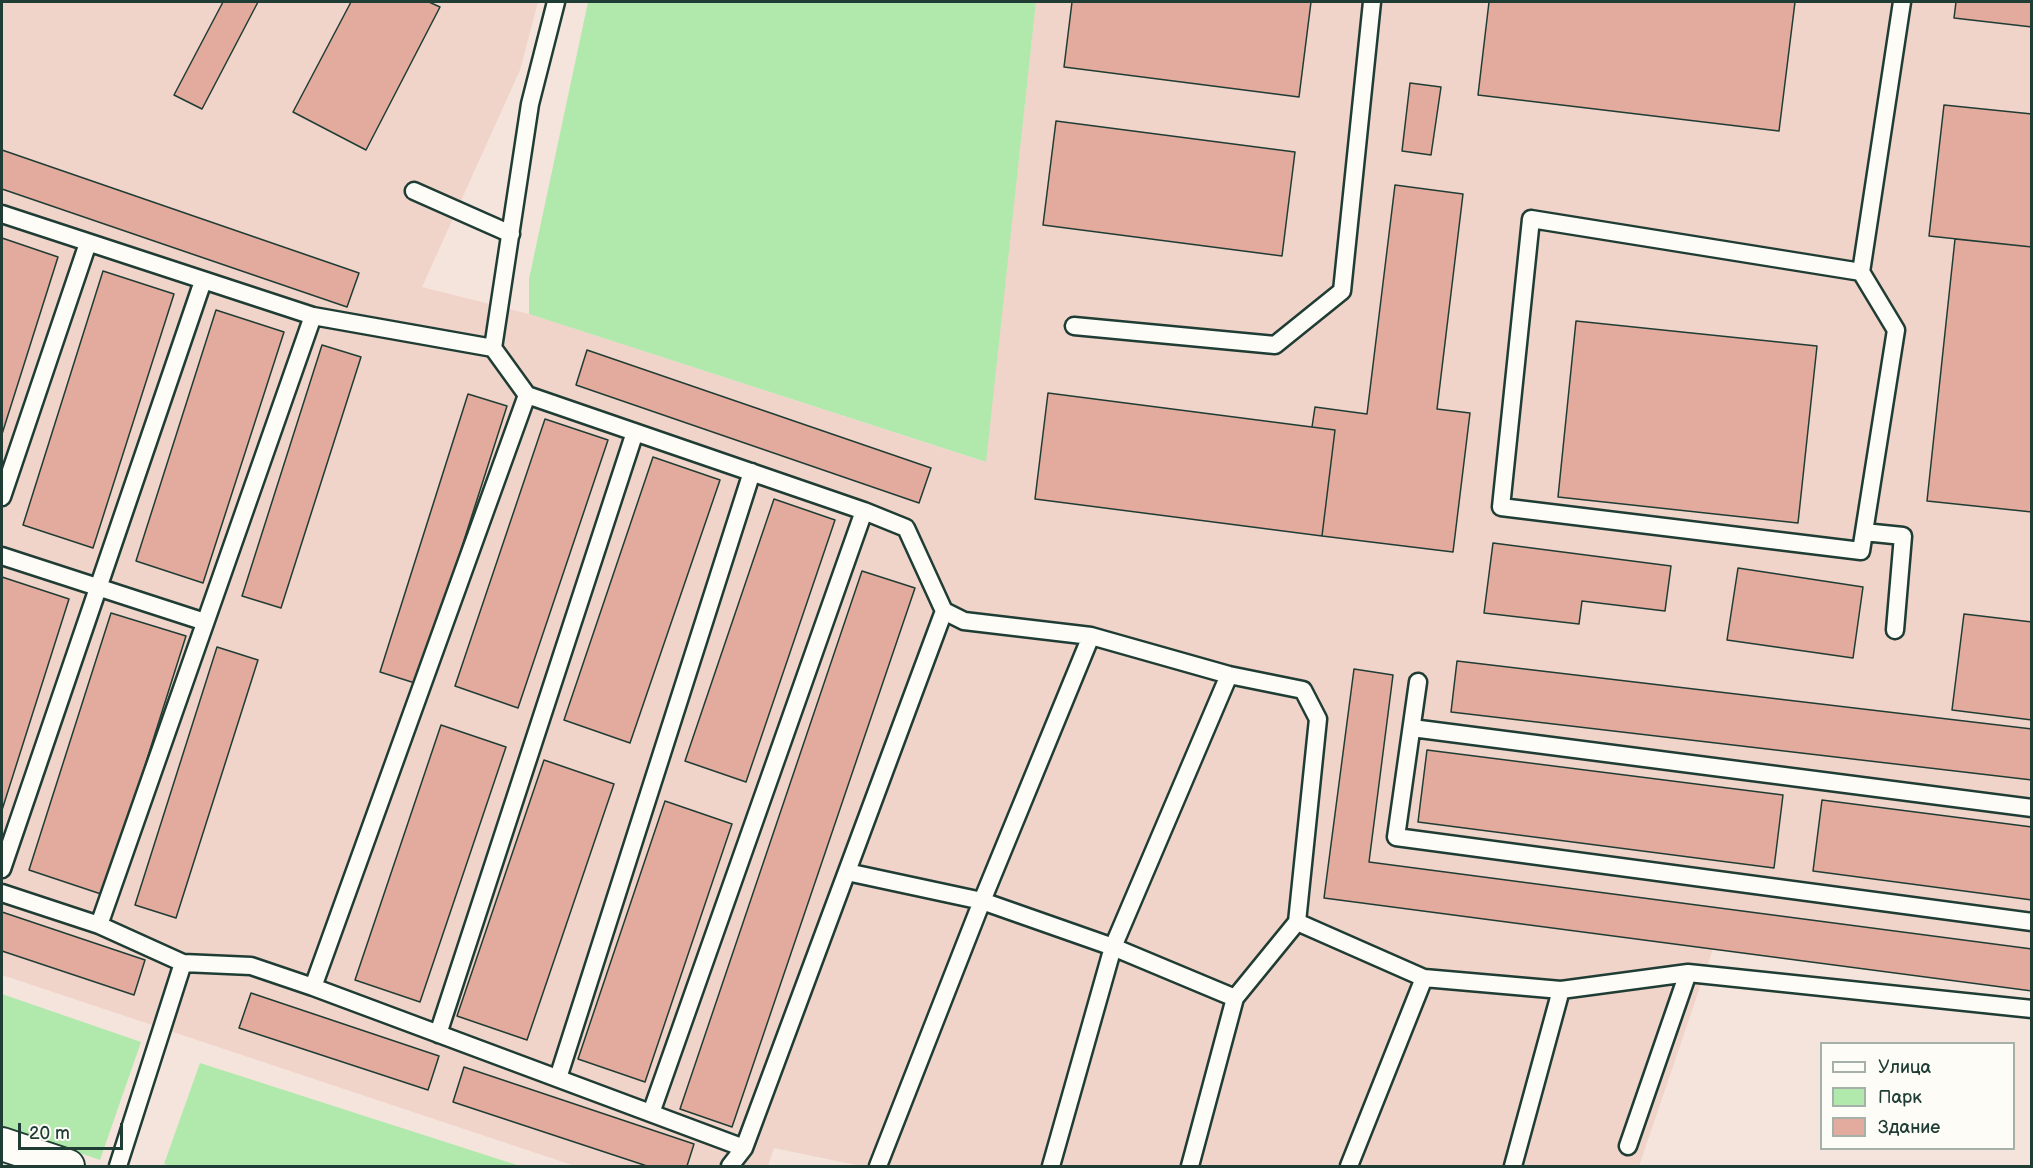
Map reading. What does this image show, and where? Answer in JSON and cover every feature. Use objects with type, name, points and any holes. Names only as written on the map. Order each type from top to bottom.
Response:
[{"type":"street","points":[[2,1144],[68,1167]]},
{"type":"lane","points":[[556,2],[530,104],[494,348],[527,395],[864,511],[906,528],[944,611],[964,621],[1091,636],[1228,675],[1302,690],[1318,719],[1297,922],[1235,998],[1190,1167]]},
{"type":"lane","points":[[1074,326],[1275,345],[1342,291],[1372,2]]},
{"type":"lane","points":[[1861,272],[1531,219],[1501,507],[1861,551],[1896,330],[1861,272],[1902,2]]},
{"type":"lane","points":[[414,190],[511,234]]},
{"type":"lane","points":[[2,214],[313,316],[494,348]]},
{"type":"lane","points":[[2,497],[88,243]]},
{"type":"lane","points":[[2,869],[203,281]]},
{"type":"lane","points":[[99,925],[313,316]]},
{"type":"lane","points":[[313,987],[527,395]]},
{"type":"lane","points":[[438,1034],[635,432]]},
{"type":"lane","points":[[558,1078],[752,472]]},
{"type":"lane","points":[[651,1113],[864,511]]},
{"type":"lane","points":[[1864,532],[1903,536],[1895,630]]},
{"type":"lane","points":[[2,556],[205,622]]},
{"type":"lane","points":[[730,1167],[744,1148],[944,611]]},
{"type":"lane","points":[[878,1167],[982,901],[1091,636]]},
{"type":"lane","points":[[1051,1167],[1113,946],[1228,675]]},
{"type":"lane","points":[[1418,682],[1396,837],[2031,922]]},
{"type":"lane","points":[[1412,728],[2031,808]]},
{"type":"lane","points":[[847,872],[982,901],[1113,946],[1235,998]]},
{"type":"lane","points":[[2,893],[99,925],[183,963],[251,966],[313,987],[744,1148]]},
{"type":"lane","points":[[1297,922],[1424,978],[1561,990],[1688,974],[2031,1010]]},
{"type":"lane","points":[[118,1167],[183,963]]},
{"type":"lane","points":[[1628,1146],[1688,974]]},
{"type":"lane","points":[[1349,1167],[1424,978]]},
{"type":"lane","points":[[1513,1167],[1561,990]]},
{"type":"shaded area","points":[[2,2],[538,2],[520,70],[422,287],[529,314],[985,462],[1036,2],[2031,2],[2031,991],[1713,949],[1639,1166],[861,1166],[774,1148],[768,1166],[575,1166],[2,975]]},
{"type":"green space","points":[[588,2],[1036,2],[986,462],[529,314],[529,279]]},
{"type":"green space","points":[[2,994],[141,1042],[100,1160],[2,1126]]},
{"type":"green space","points":[[200,1063],[520,1166],[171,1166],[164,1164]]},
{"type":"building","points":[[223,2],[258,2],[202,109],[174,95]]},
{"type":"building","points":[[351,2],[429,2],[440,7],[366,150],[293,112]]},
{"type":"building","points":[[1072,2],[1311,2],[1299,97],[1064,67]]},
{"type":"building","points":[[1489,2],[1795,2],[1779,131],[1478,95]]},
{"type":"building","points":[[1956,2],[2032,2],[2032,27],[1954,18]]},
{"type":"building","points":[[1410,83],[1441,87],[1431,155],[1402,151]]},
{"type":"building","points":[[1944,105],[2032,114],[2032,247],[1929,236]]},
{"type":"building","points":[[1056,121],[1295,152],[1282,256],[1043,225]]},
{"type":"building","points":[[2,150],[359,273],[347,307],[2,189]]},
{"type":"building","points":[[1395,185],[1463,194],[1437,409],[1470,413],[1453,552],[1322,536],[1335,430],[1312,427],[1315,407],[1367,414]]},
{"type":"building","points":[[2,238],[58,257],[2,434]]},
{"type":"building","points":[[1955,239],[2032,247],[2032,512],[1927,501]]},
{"type":"building","points":[[103,271],[174,294],[93,548],[23,525]]},
{"type":"building","points":[[216,310],[284,332],[203,583],[136,561]]},
{"type":"building","points":[[1576,321],[1817,346],[1798,523],[1558,497]]},
{"type":"building","points":[[322,345],[361,357],[281,608],[242,596]]},
{"type":"building","points":[[587,350],[931,468],[919,503],[576,385]]},
{"type":"building","points":[[1048,393],[1335,430],[1322,536],[1035,499]]},
{"type":"building","points":[[468,394],[507,406],[418,684],[380,672]]},
{"type":"building","points":[[545,419],[608,440],[518,708],[455,686]]},
{"type":"building","points":[[653,457],[720,480],[630,743],[564,720]]},
{"type":"building","points":[[774,499],[835,520],[746,782],[685,761]]},
{"type":"building","points":[[1493,543],[1671,566],[1665,611],[1582,601],[1579,624],[1484,613]]},
{"type":"building","points":[[1738,568],[1863,587],[1853,658],[1727,640]]},
{"type":"building","points":[[862,571],[915,588],[732,1127],[680,1109]]},
{"type":"building","points":[[2,577],[69,599],[2,810]]},
{"type":"building","points":[[111,613],[186,636],[104,895],[29,870]]},
{"type":"building","points":[[1964,614],[2032,622],[2032,720],[1952,710]]},
{"type":"building","points":[[217,647],[258,660],[176,918],[135,905]]},
{"type":"building","points":[[1457,661],[2032,729],[2032,780],[1451,712]]},
{"type":"building","points":[[1354,669],[1393,675],[1369,862],[2032,949],[2032,991],[1324,898]]},
{"type":"building","points":[[441,725],[506,747],[420,1002],[355,980]]},
{"type":"building","points":[[1427,750],[1783,795],[1774,868],[1418,822]]},
{"type":"building","points":[[544,760],[614,784],[527,1040],[457,1016]]},
{"type":"building","points":[[1822,800],[2032,827],[2032,900],[1813,871]]},
{"type":"building","points":[[665,801],[732,824],[645,1082],[578,1059]]},
{"type":"building","points":[[2,912],[145,960],[134,995],[2,951]]},
{"type":"building","points":[[251,993],[439,1056],[428,1090],[239,1028]]},
{"type":"building","points":[[464,1067],[694,1144],[687,1166],[647,1166],[453,1102]]}]
